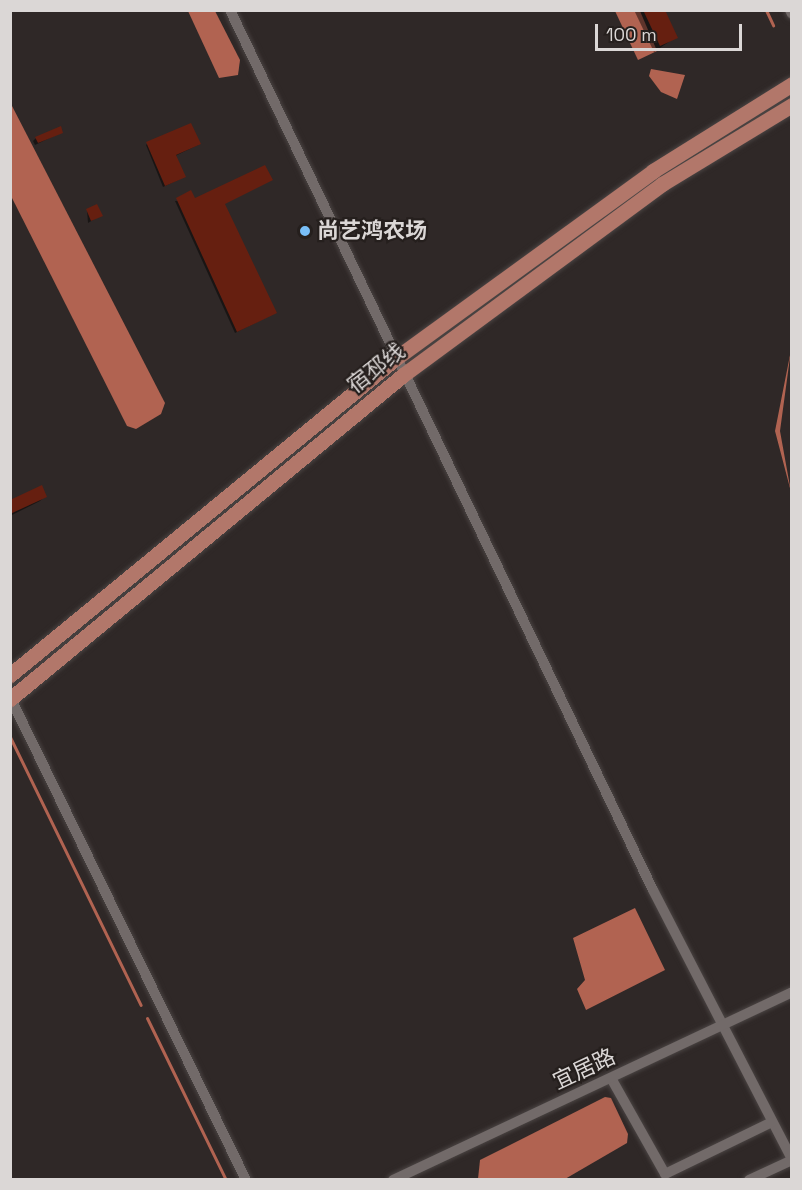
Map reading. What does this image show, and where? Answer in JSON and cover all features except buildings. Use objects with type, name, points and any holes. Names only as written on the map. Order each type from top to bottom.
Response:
[{"type":"main road","name":"宿邳线","points":[[10,675],[396,358],[653,171],[792,84]]},
{"type":"main road","name":"宿邳线","points":[[11,698],[403,375],[662,184],[792,105]]},
{"type":"street","points":[[230,10],[403,375],[722,1026],[792,1160],[749,1179]]},
{"type":"street","points":[[11,698],[246,1179]]},
{"type":"street","name":"宜居路","points":[[393,1179],[792,992]]},
{"type":"street","points":[[611,1078],[665,1174],[772,1122]]},
{"type":"shaded area","points":[[188,11],[215,11],[240,60],[238,75],[219,78]]},
{"type":"shaded area","points":[[615,11],[640,11],[657,51],[638,60]]},
{"type":"shaded area","points":[[651,69],[685,75],[677,99],[661,92],[649,76]]},
{"type":"shaded area","points":[[11,104],[165,403],[161,414],[136,429],[127,426],[11,196]]},
{"type":"shaded area","points":[[791,350],[780,431],[791,492],[775,431]]},
{"type":"shaded area","points":[[635,908],[665,970],[586,1010],[577,989],[585,980],[573,938]]},
{"type":"shaded area","points":[[605,1097],[611,1098],[628,1134],[627,1143],[565,1179],[478,1179],[480,1160]]},
{"type":"waterway","points":[[766,10],[773,25]]},
{"type":"waterway","points":[[10,737],[141,1005]]},
{"type":"waterway","points":[[147,1018],[226,1180]]},
{"type":"place","name":"尚艺鸿农场","points":[[305,231]]}]
